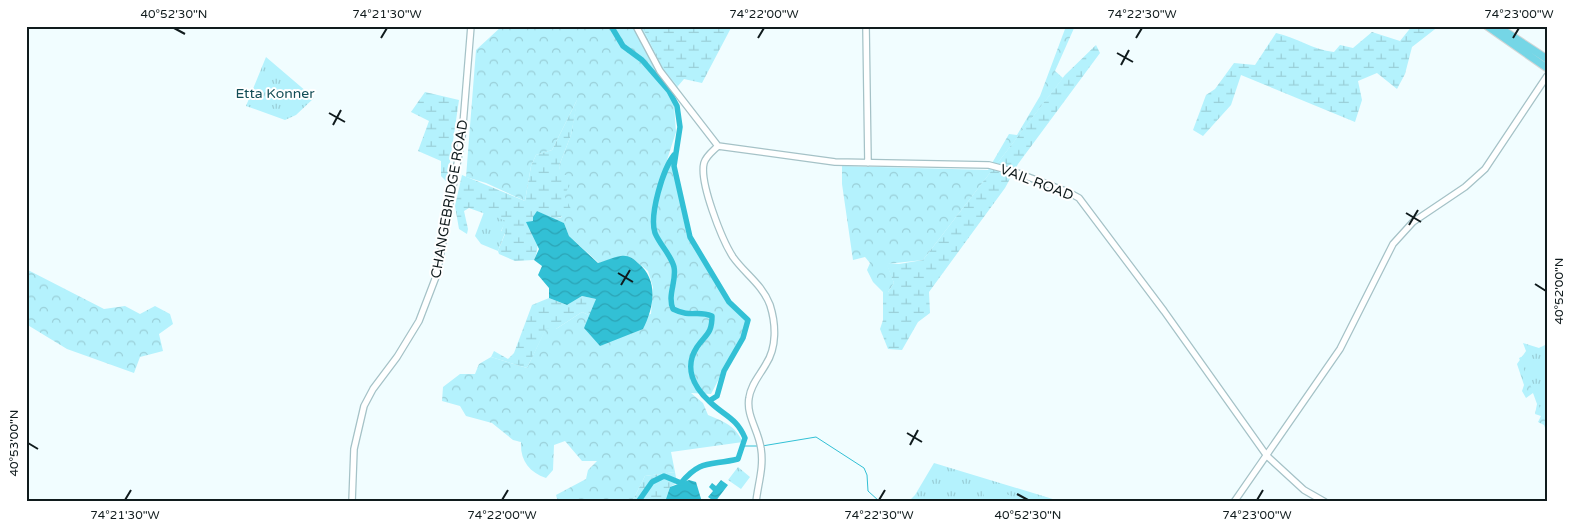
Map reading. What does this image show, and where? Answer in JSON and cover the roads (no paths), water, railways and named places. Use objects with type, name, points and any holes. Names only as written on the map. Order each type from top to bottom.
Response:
[{"type":"highway","points":[[1487,26],[1547,68]]},
{"type":"highway","points":[[1497,26],[1547,59]]},
{"type":"street","name":"CHANGEBRIDGE ROAD","points":[[352,502],[352,466],[362,412],[372,389],[397,357],[419,321],[437,274],[462,137],[471,26]]},
{"type":"street","points":[[636,26],[660,70],[718,146],[707,157],[703,171],[716,224],[733,256],[762,290],[770,306],[774,325],[771,353],[748,398],[750,415],[761,446],[762,466],[756,502]]},
{"type":"street","points":[[866,26],[868,163]]},
{"type":"street","points":[[1234,502],[1340,349],[1393,244],[1413,222],[1465,187],[1485,169],[1547,76]]},
{"type":"street","name":"VAIL ROAD","points":[[718,146],[835,162],[1000,167],[1068,192],[1079,198],[1164,311],[1267,456],[1304,490],[1325,502]]},
{"type":"water","points":[[537,211],[564,223],[569,236],[598,263],[615,257],[626,256],[630,257],[645,270],[652,286],[652,303],[643,329],[600,346],[584,328],[596,299],[582,296],[567,305],[549,298],[549,288],[538,275],[542,266],[534,260],[539,249],[526,222],[533,221]]},
{"type":"water","points":[[689,480],[696,482],[702,502],[665,502],[670,487]]},
{"type":"water","points":[[721,480],[728,485],[715,502],[708,497],[713,491],[709,487],[712,483],[716,486]]},
{"type":"waterway","points":[[611,26],[623,46],[642,60],[669,91],[677,106],[680,127],[674,166],[690,237],[729,302],[748,320],[743,338],[724,371],[717,396],[709,401],[738,425],[745,438],[738,459],[700,467],[688,475],[681,483],[664,476],[652,482],[638,502]]},
{"type":"waterway","points":[[674,155],[662,181],[655,204],[655,233],[674,267],[675,272],[671,293],[673,309],[689,314],[707,314],[712,316],[710,330],[697,347],[691,362],[692,376],[695,383],[709,401]]},
{"type":"waterway","points":[[762,446],[816,437],[864,468],[867,475],[868,491],[879,501]]},
{"type":"waterway","points":[[744,446],[758,446]]},
{"type":"park label","name":"Etta Konner","points":[[275,93]]}]
